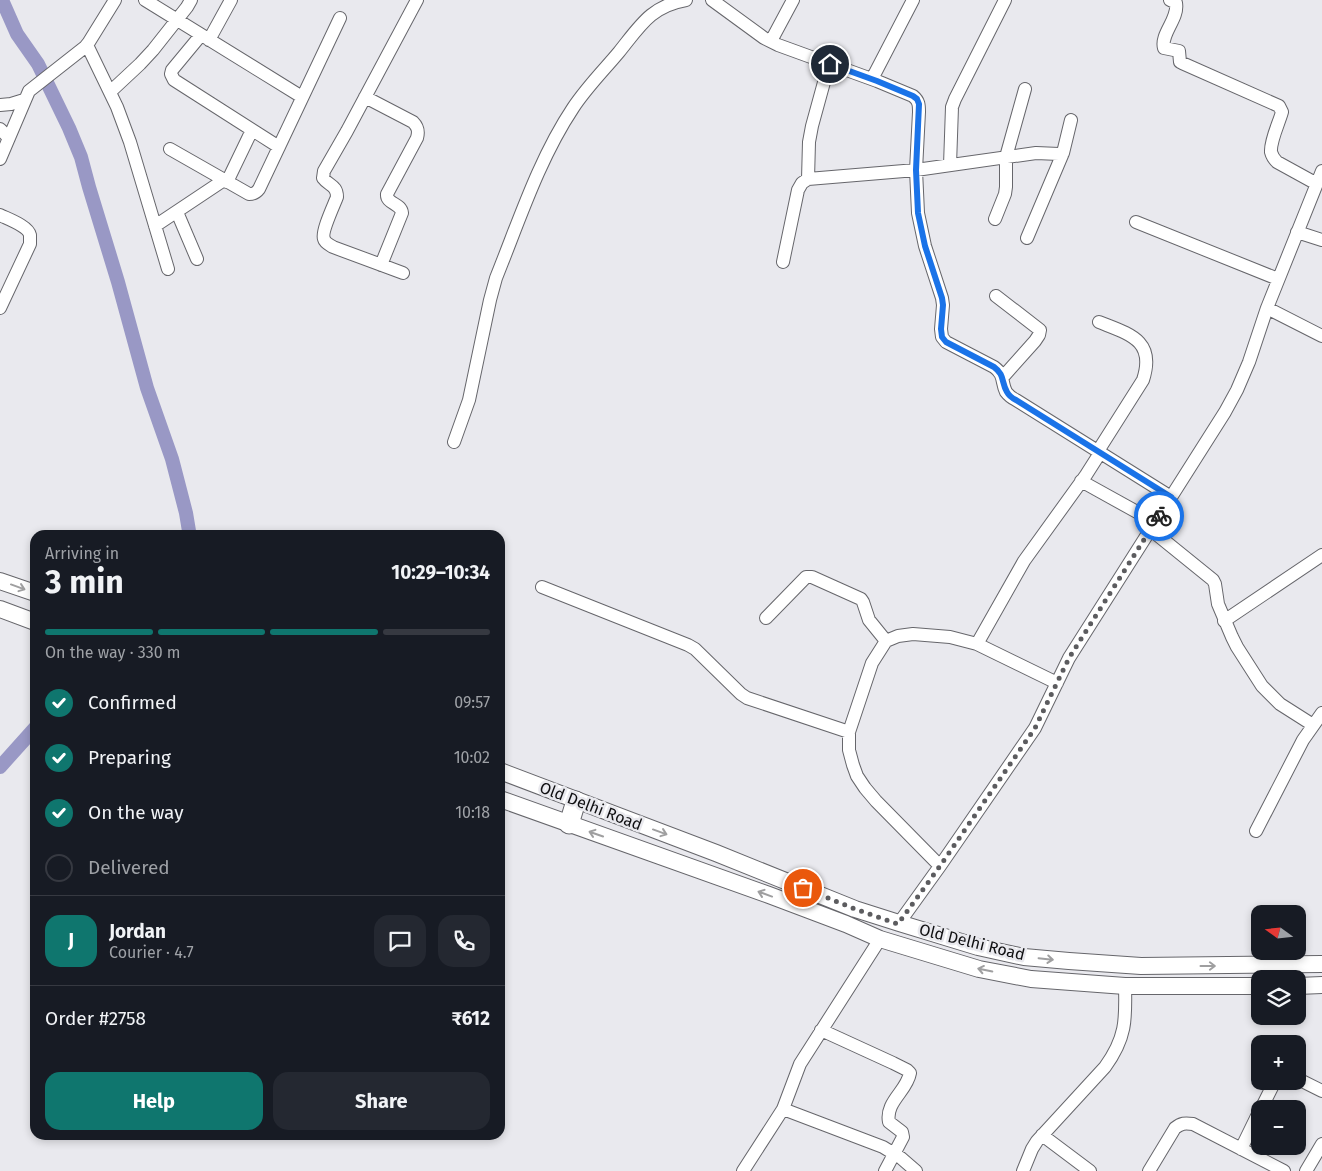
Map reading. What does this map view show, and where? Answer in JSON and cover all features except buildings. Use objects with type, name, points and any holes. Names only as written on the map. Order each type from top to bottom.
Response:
[{"type":"highway","points":[[569,824],[576,801]]},
{"type":"main road","points":[[0,581],[30,592]]},
{"type":"main road","points":[[0,609],[30,620]]},
{"type":"main road","name":"Old Delhi Road","points":[[505,774],[716,852],[855,909],[898,924],[978,947],[1024,956],[1140,966],[1322,964]]},
{"type":"main road","name":"Old Delhi Road","points":[[505,801],[760,892],[846,924],[880,939],[979,969],[1031,979],[1125,986],[1251,986]]},
{"type":"main road","points":[[1306,986],[1322,986]]},
{"type":"street","points":[[0,159],[4,133],[26,94],[31,88],[87,45],[115,0]]},
{"type":"street","points":[[145,0],[302,97]]},
{"type":"street","points":[[110,92],[140,64],[188,7],[190,0]]},
{"type":"street","points":[[231,0],[205,37],[172,70],[172,77],[279,147]]},
{"type":"street","points":[[403,273],[332,247],[327,243],[324,238],[324,232],[337,197],[337,191],[322,178],[324,171],[417,0]]},
{"type":"street","points":[[454,442],[469,400],[496,278],[548,151],[578,100],[644,21],[657,10],[673,2],[686,0]]},
{"type":"street","points":[[712,0],[764,38],[872,79],[917,99],[919,104],[916,170],[918,213],[923,238],[943,305],[942,337],[946,342],[1000,371],[1009,395],[1171,497]]},
{"type":"street","points":[[771,41],[793,0]]},
{"type":"street","points":[[872,79],[913,0]]},
{"type":"street","points":[[950,165],[952,108],[1005,0]]},
{"type":"street","points":[[1170,0],[1176,3],[1177,8],[1163,47],[1176,50],[1180,56],[1180,62],[1279,106],[1282,112],[1272,143],[1271,151],[1273,157],[1277,162],[1317,184]]},
{"type":"street","points":[[170,150],[249,194],[256,193],[340,18]]},
{"type":"street","points":[[87,45],[117,107],[130,142],[168,269]]},
{"type":"street","points":[[808,179],[809,142],[812,126],[830,64]]},
{"type":"street","points":[[995,219],[1006,187],[1006,157],[1024,89]]},
{"type":"street","points":[[365,97],[413,122],[417,126],[418,132],[417,138],[386,197],[400,207],[402,214],[380,265]]},
{"type":"street","points":[[0,105],[24,100]]},
{"type":"street","points":[[1027,238],[1063,153],[1071,120]]},
{"type":"street","points":[[155,226],[225,181],[252,130]]},
{"type":"street","points":[[783,262],[798,190],[802,183],[808,179],[916,170],[1036,153],[1063,153]]},
{"type":"street","points":[[898,924],[1035,728],[1069,658],[1237,390],[1249,362],[1278,279],[1322,171]]},
{"type":"street","points":[[177,212],[197,259]]},
{"type":"street","points":[[0,215],[24,227],[30,236],[30,244],[0,308]]},
{"type":"street","points":[[1136,222],[1278,279]]},
{"type":"street","points":[[1297,232],[1322,240]]},
{"type":"street","points":[[996,296],[1040,330],[1035,341],[1002,378]]},
{"type":"street","points":[[1267,308],[1322,336]]},
{"type":"street","points":[[977,644],[1024,561],[1081,482],[1143,380],[1147,369],[1147,358],[1143,347],[1136,338],[1099,322]]},
{"type":"street","points":[[1081,482],[1152,526],[1213,580],[1218,604],[1224,620],[1237,646],[1262,686],[1280,704],[1313,725]]},
{"type":"street","points":[[1224,620],[1322,555]]},
{"type":"street","points":[[766,618],[806,578],[812,577],[861,599],[865,605],[869,620],[886,641]]},
{"type":"street","points":[[542,587],[680,640],[695,650],[747,698],[849,732]]},
{"type":"street","points":[[940,866],[876,801],[857,776],[849,750],[849,732],[872,663],[886,641],[898,636],[913,634],[936,635],[964,640],[977,644],[1057,683]]},
{"type":"street","points":[[1256,831],[1313,725],[1322,712]]},
{"type":"street","points":[[742,1171],[783,1108],[800,1064],[880,939]]},
{"type":"street","points":[[1023,1171],[1032,1149],[1042,1135],[1112,1058],[1125,1024],[1125,986]]},
{"type":"street","points":[[821,1030],[893,1063],[910,1073],[908,1080],[889,1111],[889,1122],[902,1132],[903,1137],[885,1171]]},
{"type":"street","points":[[1306,1083],[1322,1091]]},
{"type":"street","points":[[783,1108],[883,1147],[901,1158],[916,1171]]},
{"type":"street","points":[[1149,1171],[1175,1128],[1180,1124],[1186,1123],[1193,1124],[1284,1171]]},
{"type":"street","points":[[1241,1149],[1251,1128]]},
{"type":"street","points":[[1042,1135],[1090,1171]]},
{"type":"street","points":[[1306,1171],[1322,1144]]},
{"type":"waterway","points":[[2,0],[17,34],[38,64],[81,157],[147,388],[172,459],[189,530]]},
{"type":"waterway","points":[[0,767],[30,734]]},
{"type":"way so far","points":[[803,888],[898,924],[1035,728],[1069,658],[1159,516]]},
{"type":"route","points":[[830,64],[877,81],[917,99],[919,104],[916,170],[918,213],[925,246],[942,298],[942,337],[946,342],[1000,371],[1006,390],[1016,400],[1171,497],[1159,516]]}]
